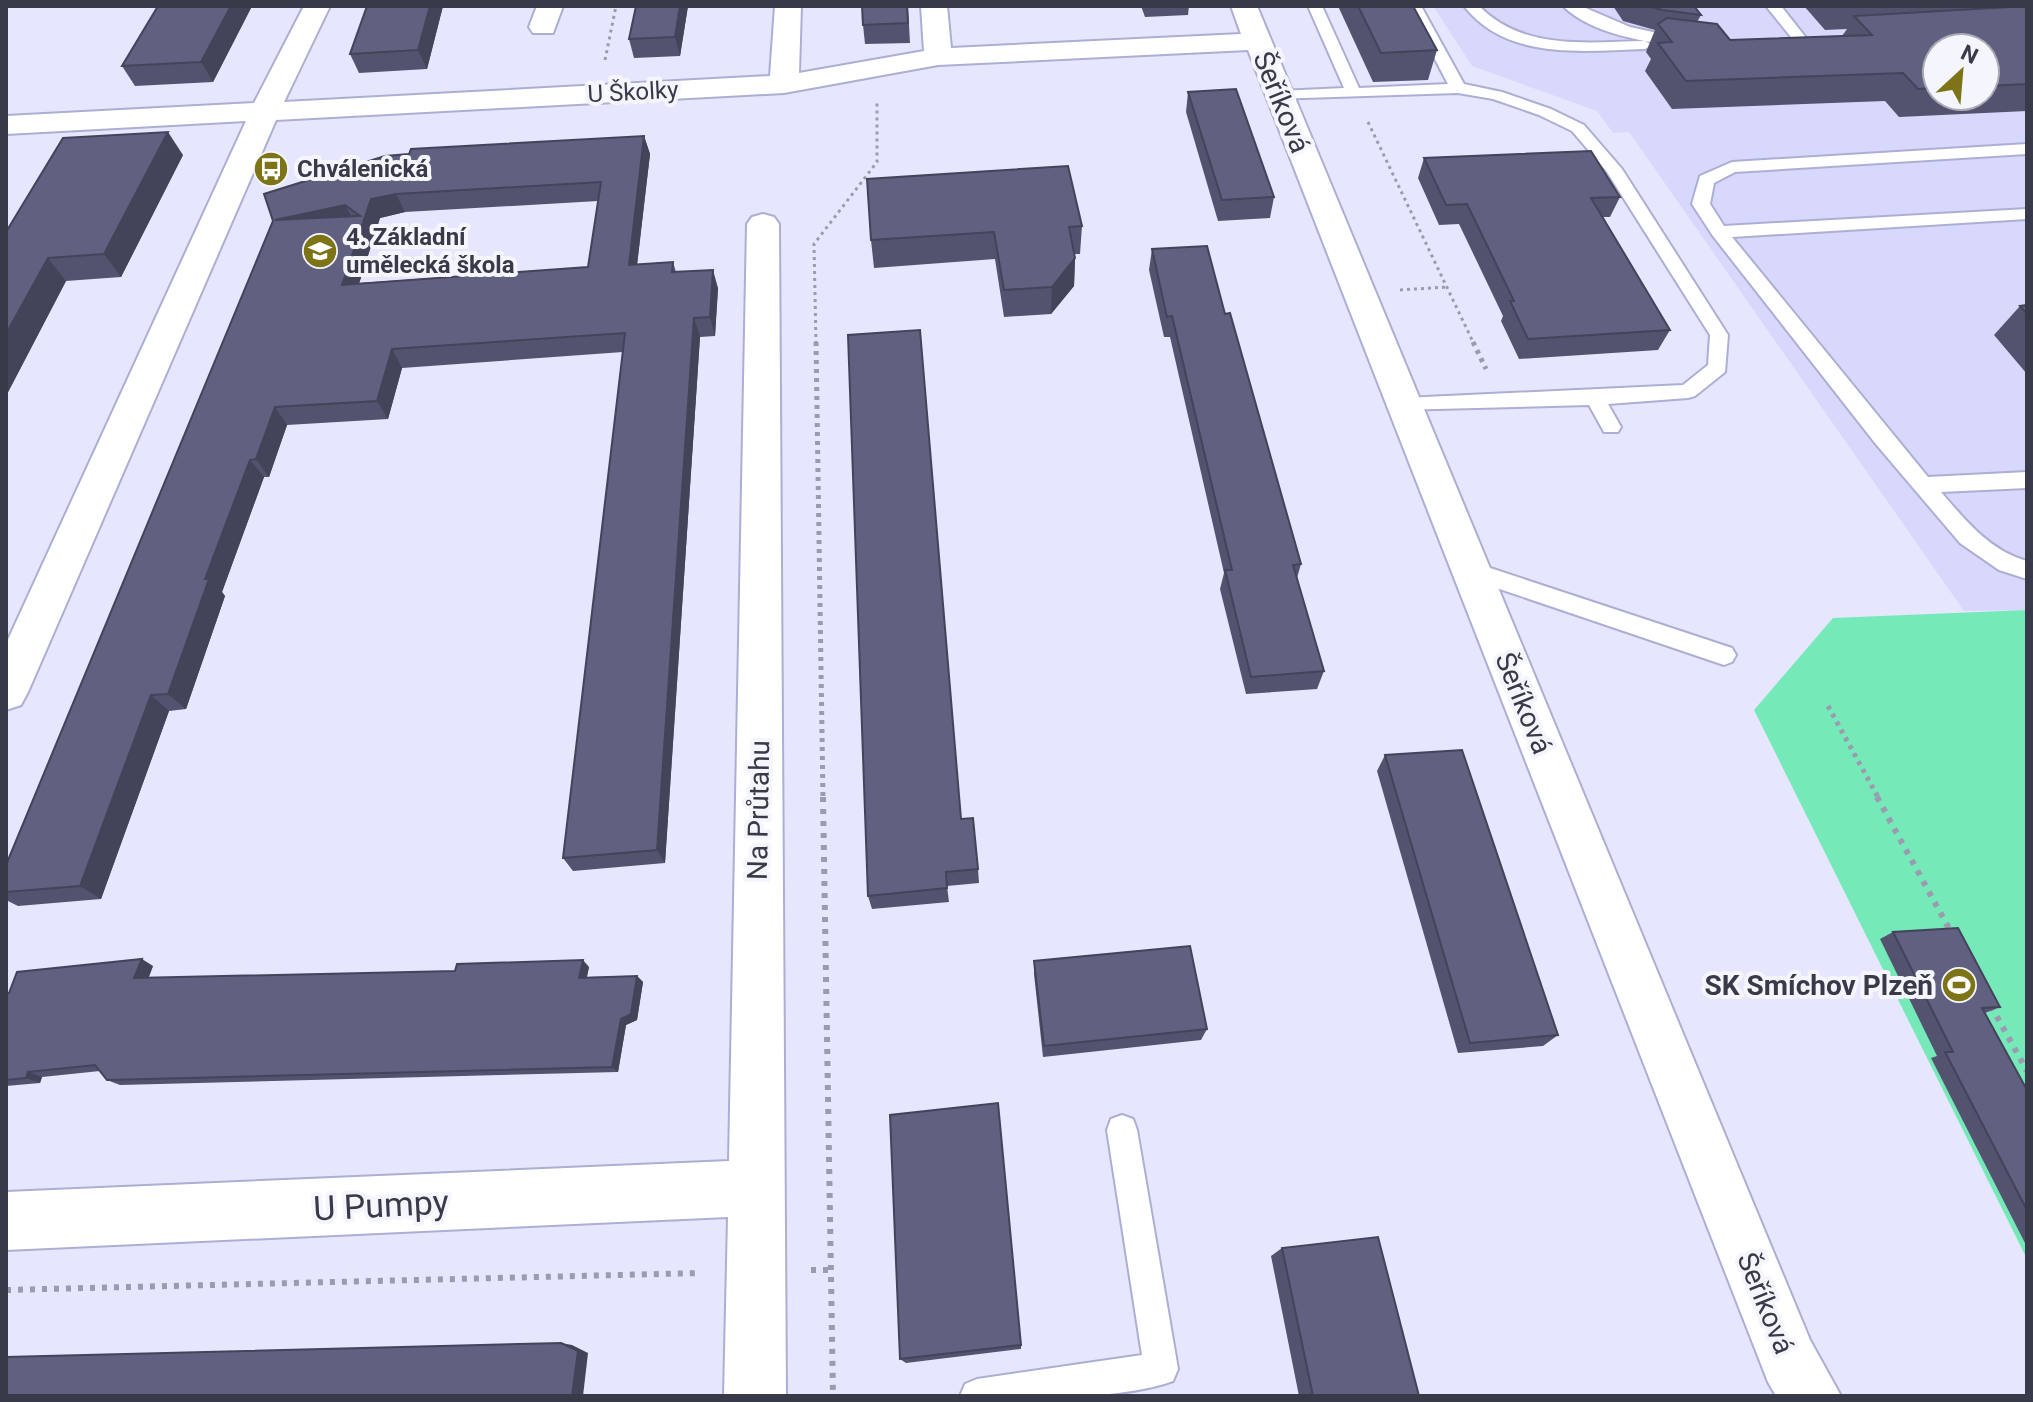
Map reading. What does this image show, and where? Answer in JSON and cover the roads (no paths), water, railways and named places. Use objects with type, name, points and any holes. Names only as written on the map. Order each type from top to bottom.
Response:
[{"type":"street","points":[[6,692],[265,111],[317,6]]},
{"type":"street","points":[[784,84],[788,6]]},
{"type":"street","points":[[934,6],[938,57]]},
{"type":"street","name":"U Školky","points":[[6,125],[784,84],[938,57],[1250,24]]},
{"type":"street","name":"Šeříková","points":[[1250,24],[1783,1346],[1810,1396]]},
{"type":"street","name":"Na Průtahu","points":[[755,1396],[763,224]]},
{"type":"street","name":"U Pumpy","points":[[6,1221],[755,1188]]},
{"type":"lane","points":[[1315,6],[1353,92]]},
{"type":"lane","points":[[1414,6],[1458,88]]},
{"type":"lane","points":[[1471,6],[1510,38],[1545,44],[1701,45],[1648,39],[1597,22],[1570,6]]},
{"type":"lane","points":[[1773,6],[1800,39]]},
{"type":"lane","points":[[1279,96],[1458,88],[1520,103],[1578,128],[1614,169],[1719,335],[1718,367],[1688,391],[1595,398],[1404,405]]},
{"type":"lane","points":[[2027,149],[1732,167],[1706,180],[1701,204],[1719,232],[1882,438],[1968,537],[2007,564],[2027,570]]},
{"type":"lane","points":[[1719,232],[2027,214]]},
{"type":"lane","points":[[1595,398],[1611,427]]},
{"type":"lane","points":[[1923,485],[2027,480]]},
{"type":"lane","points":[[1472,571],[1724,655]]},
{"type":"lane","points":[[977,1396],[1161,1369],[1122,1130]]},
{"type":"place","name":"Chválenická","points":[[271,169]]},
{"type":"place","name":"4. Základní umělecká škola","points":[[320,251]]},
{"type":"place","name":"SK Smíchov Plzeň","points":[[1959,985]]}]
